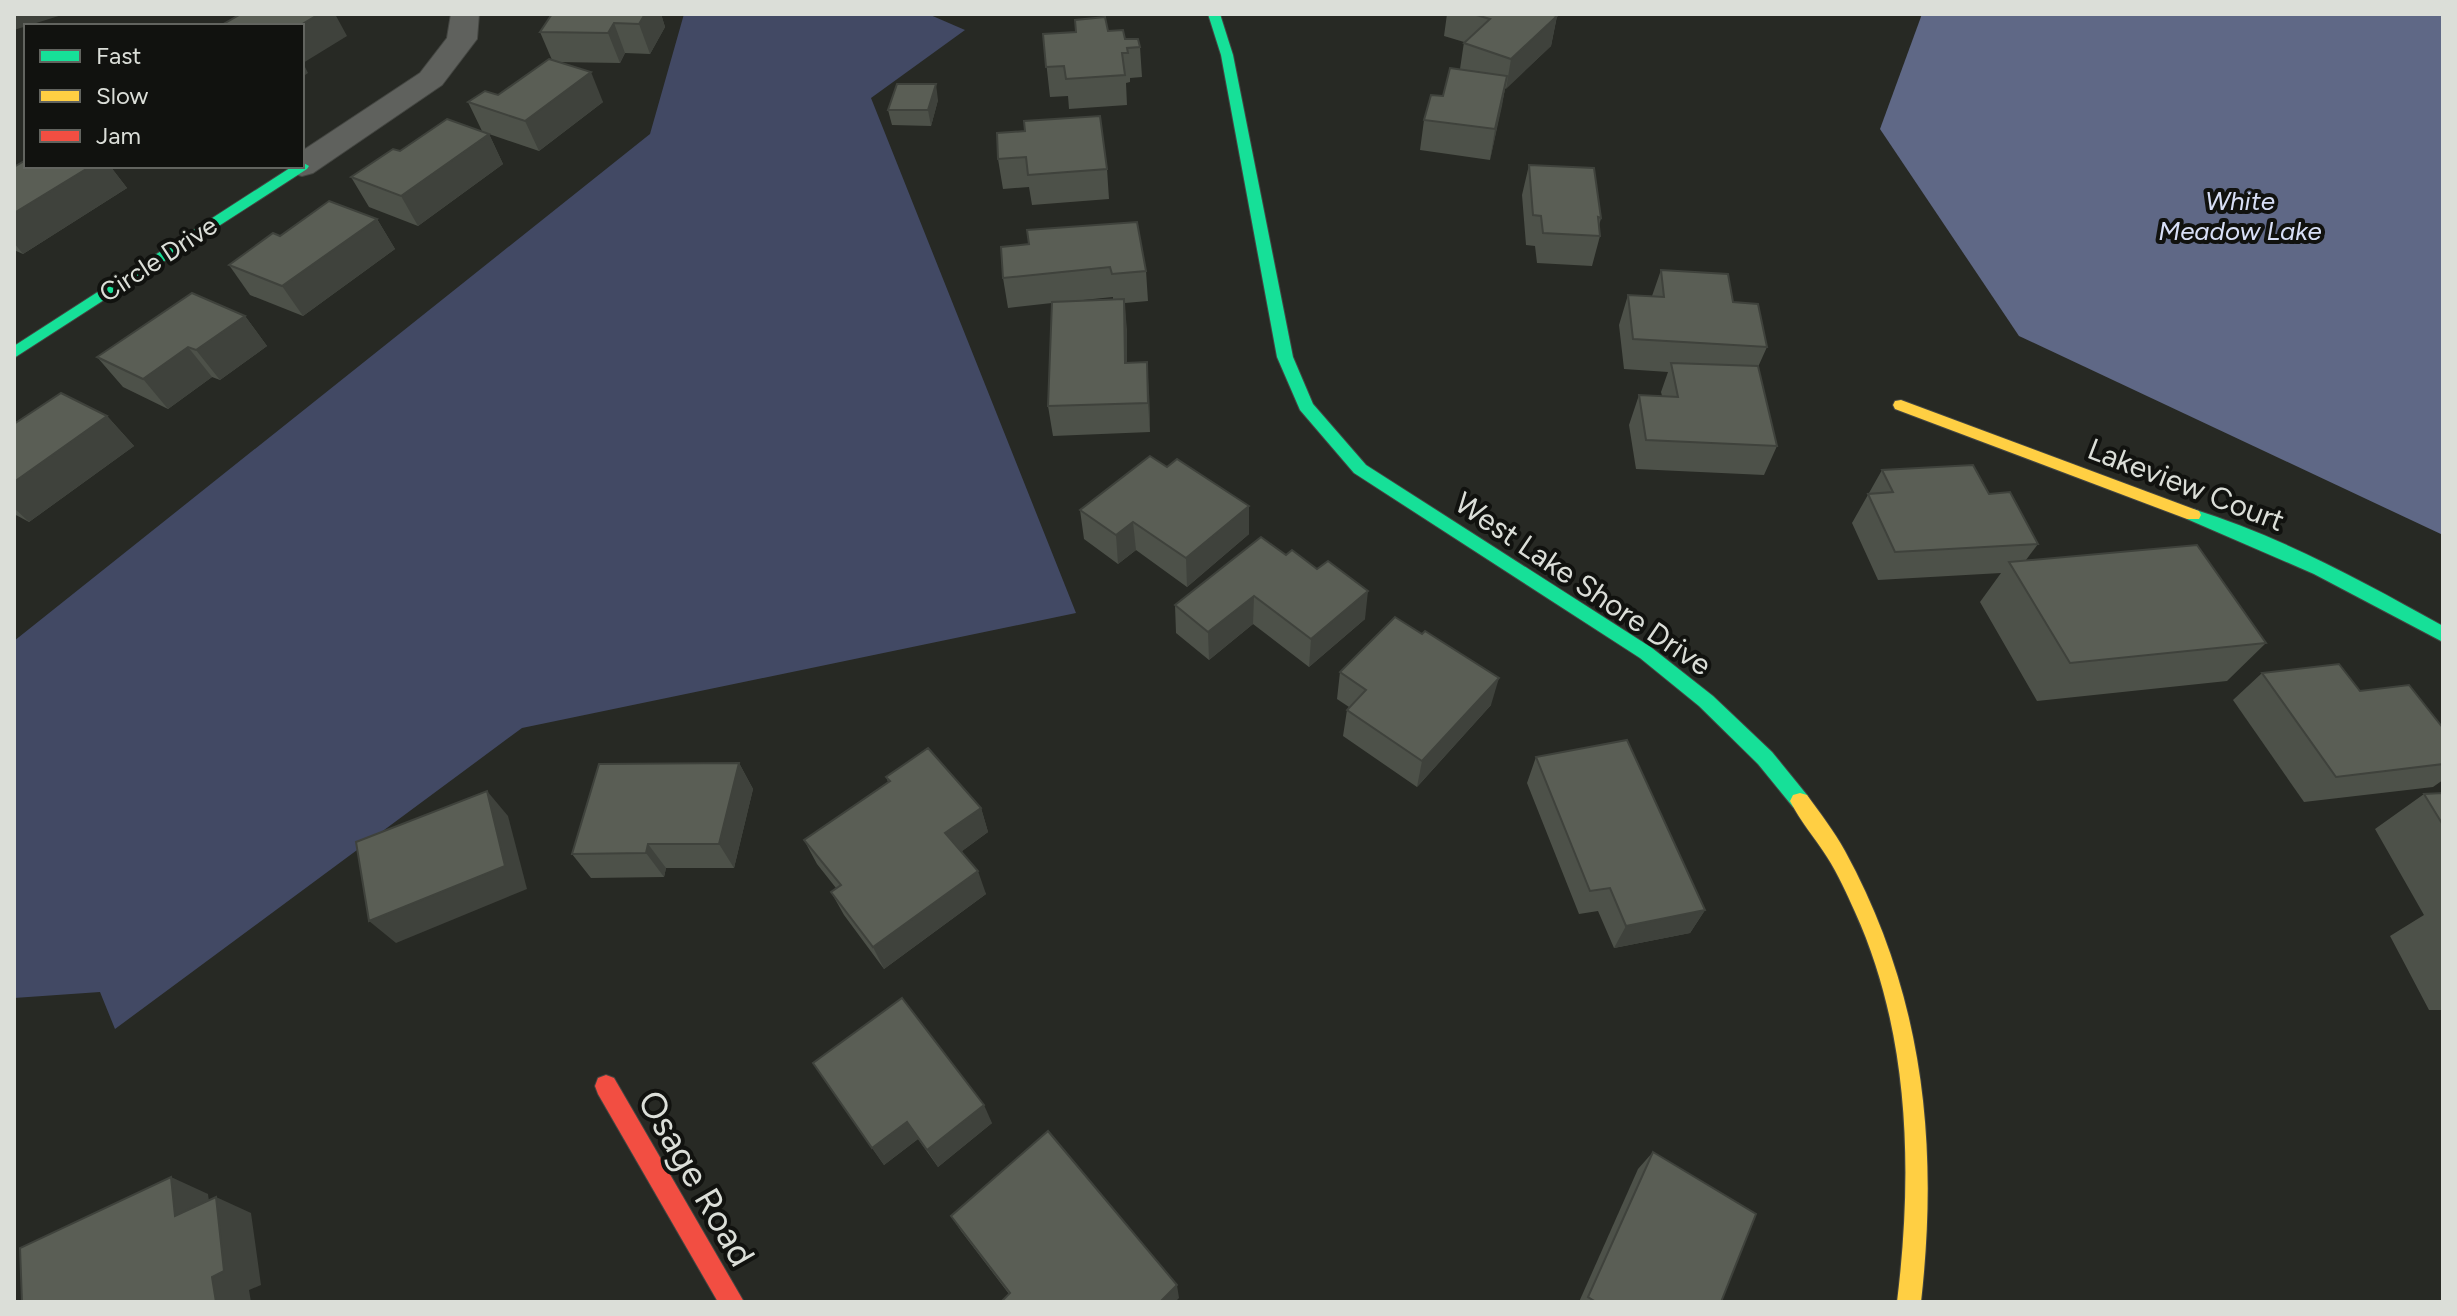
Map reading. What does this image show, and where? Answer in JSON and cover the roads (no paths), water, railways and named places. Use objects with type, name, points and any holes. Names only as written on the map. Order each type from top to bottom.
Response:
[{"type":"street","name":"Circle Drive","points":[[304,165],[431,79],[462,39],[465,14]]},
{"type":"street","name":"West Lake Shore Drive","points":[[1214,14],[1227,55],[1285,357],[1306,406],[1360,469],[1646,653],[1706,701],[1765,758],[1823,830],[1868,916],[1908,1049],[1918,1158],[1918,1248],[1909,1302]]},
{"type":"street","name":"Circle Drive","points":[[14,353],[299,168]]},
{"type":"street","name":"Lakeview Court","points":[[1901,405],[2253,538],[2354,584],[2443,635]]},
{"type":"street","name":"Osage Road","points":[[606,1086],[732,1302]]},
{"type":"water","name":"White Meadow Lake","points":[[1922,14],[2443,14],[2443,535],[2019,336],[1880,129]]}]
